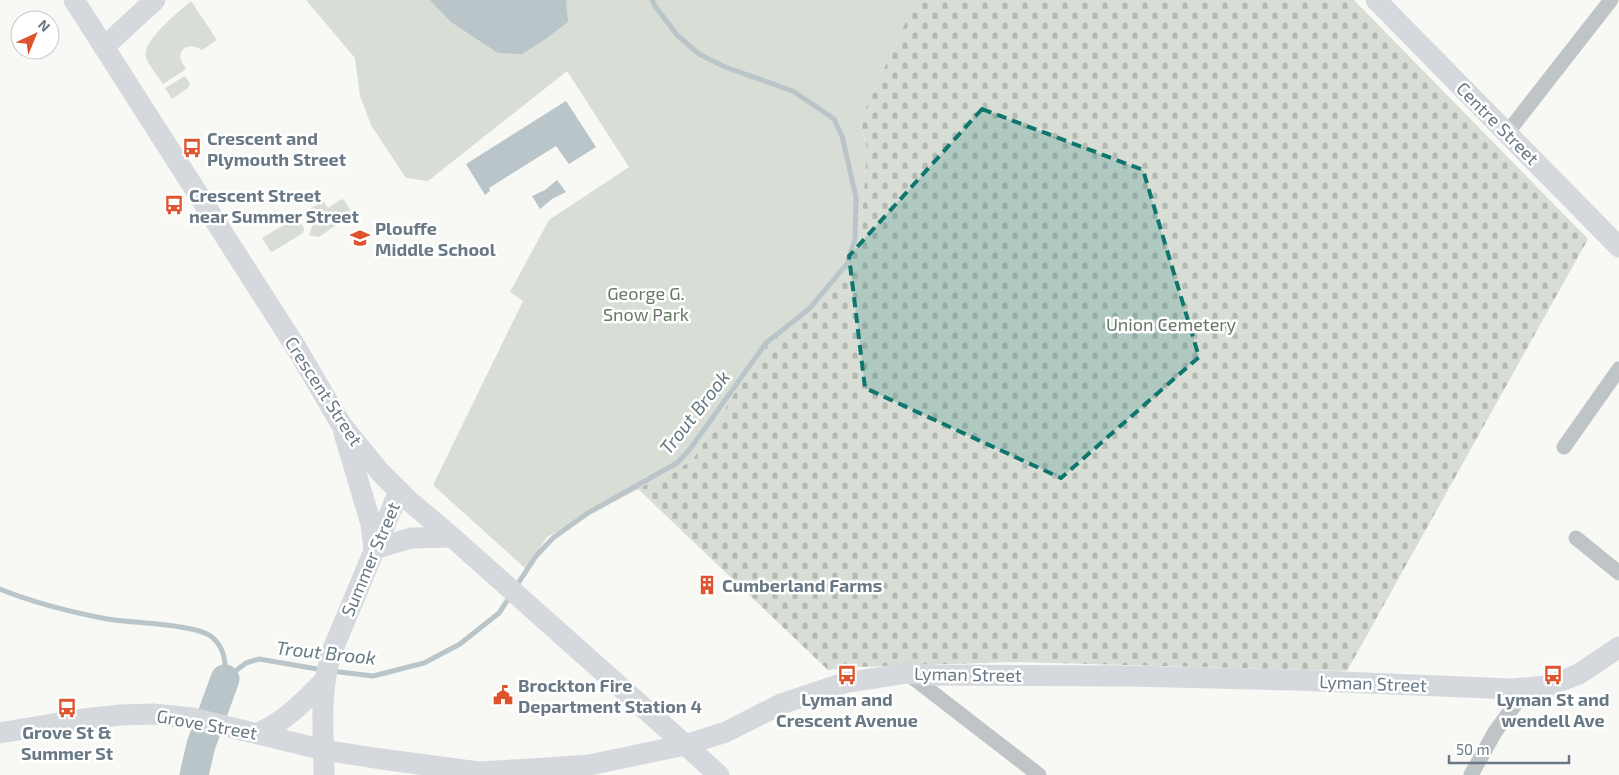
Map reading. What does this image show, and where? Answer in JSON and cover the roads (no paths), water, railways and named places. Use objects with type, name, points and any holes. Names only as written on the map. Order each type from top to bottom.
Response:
[{"type":"main road","name":"Crescent Street","points":[[74,0],[297,349],[341,424],[380,472],[399,491],[719,775]]},
{"type":"main road","points":[[104,47],[155,0]]},
{"type":"main road","name":"Centre Street","points":[[1376,0],[1619,246]]},
{"type":"main road","points":[[341,424],[371,524],[374,549],[411,538],[452,537]]},
{"type":"main road","name":"Summer Street","points":[[324,775],[322,721],[324,680],[333,649],[399,491]]},
{"type":"main road","name":"Lyman Street","points":[[324,750],[474,773],[589,765],[686,745],[726,732],[782,704],[844,683],[907,673],[933,675],[1130,676],[1294,680],[1512,690],[1548,686],[1579,674],[1619,647]]},
{"type":"main road","points":[[259,733],[288,716],[324,680]]},
{"type":"main road","name":"Grove Street","points":[[0,733],[47,724],[121,715],[154,714],[192,718],[324,750]]},
{"type":"street","points":[[1507,133],[1611,0]]},
{"type":"street","points":[[1564,447],[1619,369]]},
{"type":"street","points":[[1576,538],[1619,572]]},
{"type":"street","points":[[907,673],[1038,775]]},
{"type":"street","points":[[1471,775],[1494,732],[1528,688]]},
{"type":"waterway","name":"Trout Brook","points":[[515,588],[536,556],[553,538],[588,513],[677,463],[690,449],[766,343],[809,309],[847,264],[855,239],[856,197],[842,136],[834,119],[793,91],[725,67],[699,54],[678,36],[652,0]]},
{"type":"waterway","points":[[0,589],[39,603],[93,616],[192,629],[204,633],[212,637],[220,646],[225,662],[225,679]]},
{"type":"waterway","name":"Trout Brook","points":[[331,671],[373,676],[424,663],[460,644],[499,613],[511,595]]},
{"type":"waterway","name":"Trout Brook","points":[[225,679],[246,663],[259,659],[323,670]]},
{"type":"waterway","points":[[194,775],[201,745],[225,679]]},
{"type":"place","name":"Crescent and Plymouth Street","points":[[192,148]]},
{"type":"place","name":"Crescent Street near Summer Street","points":[[174,205]]},
{"type":"place","name":"Plouffe Middle School","points":[[360,238]]},
{"type":"place","name":"Cumberland Farms","points":[[707,585]]},
{"type":"place","name":"Lyman and Crescent Avenue","points":[[847,675]]},
{"type":"place","name":"Lyman St and wendell Ave","points":[[1553,675]]},
{"type":"place","name":"Brockton Fire Department Station 4","points":[[503,695]]},
{"type":"place","name":"Grove St & Summer St","points":[[67,708]]},
{"type":"park label","name":"George G. Snow Park","points":[[646,303]]},
{"type":"park label","name":"Union Cemetery","points":[[1171,324]]}]
